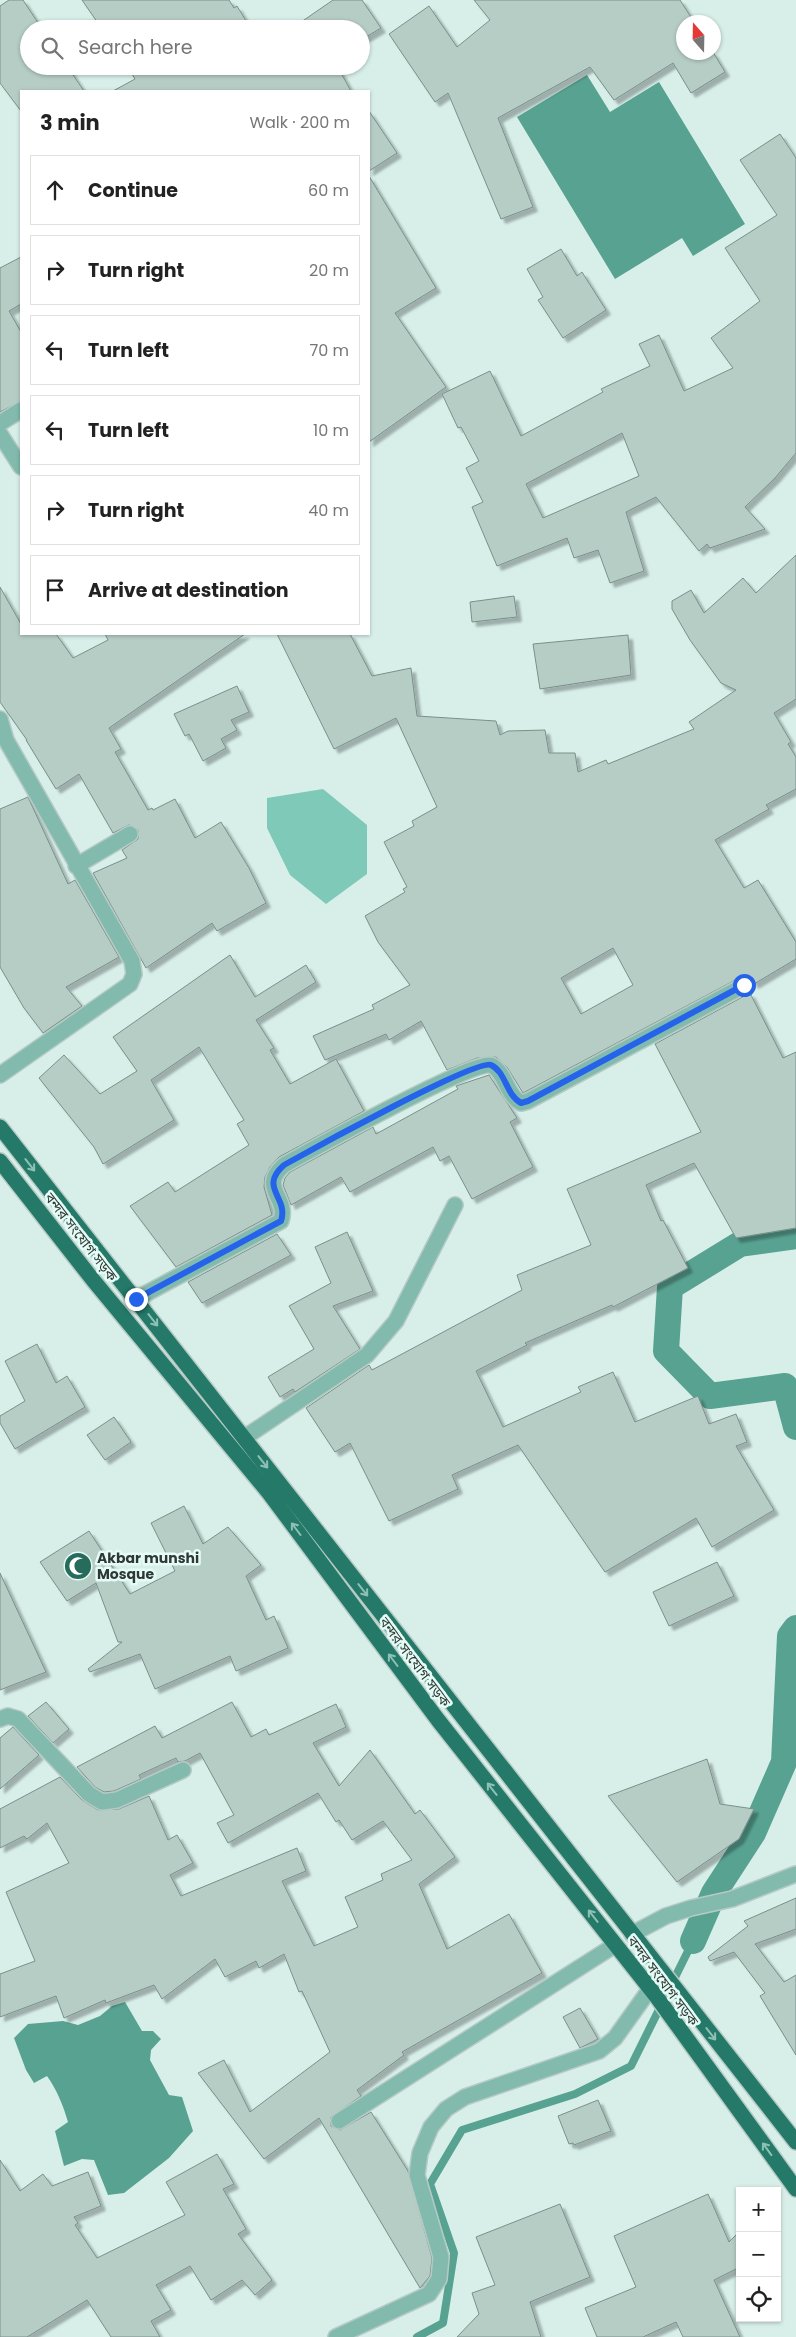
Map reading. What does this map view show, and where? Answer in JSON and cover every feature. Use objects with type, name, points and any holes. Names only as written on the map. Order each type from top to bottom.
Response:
[{"type":"highway","name":"বন্দর সংযোগ সড়ক","points":[[0,1127],[796,2142]]},
{"type":"highway","name":"বন্দর সংযোগ সড়ক","points":[[0,1160],[92,1280],[269,1493],[438,1720],[653,1992],[796,2189]]},
{"type":"street","points":[[0,423],[20,411]]},
{"type":"street","points":[[0,434],[20,465]]},
{"type":"street","points":[[0,719],[6,740],[76,866],[132,961],[134,974],[130,984],[0,1075]]},
{"type":"street","points":[[76,866],[130,834]]},
{"type":"street","points":[[136,1299],[281,1221],[283,1214],[272,1182],[275,1173],[284,1165],[446,1080],[480,1065],[490,1064],[498,1070],[514,1099],[521,1103],[528,1101],[744,985]]},
{"type":"street","points":[[244,1438],[367,1355],[396,1321],[455,1205]]},
{"type":"street","points":[[0,1719],[8,1716],[18,1719],[89,1794],[102,1802],[117,1800],[183,1770]]},
{"type":"street","points":[[632,1934],[666,1916],[732,1899],[796,1874]]},
{"type":"street","points":[[339,2121],[615,1945]]},
{"type":"street","points":[[336,2337],[429,2294],[439,2279],[441,2257],[417,2175],[420,2153],[431,2127],[446,2109],[465,2096],[599,2051],[615,2038],[653,1992]]},
{"type":"shaded area","points":[[587,75],[610,112],[659,82],[745,224],[693,256],[682,238],[615,279],[517,117]]},
{"type":"shaded area","points":[[323,789],[367,825],[367,874],[326,904],[290,875],[267,828],[267,798]]},
{"type":"shaded area","points":[[125,2002],[142,2031],[153,2031],[161,2039],[151,2050],[150,2060],[169,2095],[182,2097],[193,2131],[169,2158],[124,2193],[108,2195],[94,2160],[82,2159],[64,2166],[55,2131],[68,2122],[62,2104],[47,2076],[34,2083],[26,2070],[14,2038],[28,2024],[63,2021],[78,2025],[100,2016],[112,2006]]},
{"type":"building","points":[[9,0],[23,0],[36,20],[20,20],[20,75],[73,75],[83,90],[20,90],[20,110],[0,83],[0,6]]},
{"type":"building","points":[[82,0],[229,0],[234,8],[237,6],[246,20],[96,20]]},
{"type":"building","points":[[333,0],[362,0],[381,28],[370,35],[370,20],[304,20]]},
{"type":"building","points":[[474,0],[680,0],[690,15],[676,15],[676,60],[718,60],[725,72],[691,93],[673,63],[614,100],[590,67],[498,118],[533,207],[501,219],[448,93],[435,102],[389,34],[429,6],[457,47],[490,20]]},
{"type":"building","points":[[133,75],[342,75],[350,90],[115,90],[135,79]]},
{"type":"building","points":[[370,112],[397,153],[370,170]]},
{"type":"building","points":[[780,134],[796,158],[796,453],[775,478],[745,507],[765,529],[710,548],[707,544],[699,551],[656,497],[626,512],[644,571],[610,583],[598,550],[574,558],[567,538],[497,566],[472,507],[483,502],[466,468],[479,461],[461,427],[458,428],[442,394],[490,371],[521,436],[603,392],[601,389],[650,366],[639,344],[659,335],[684,391],[733,368],[711,338],[760,301],[725,248],[777,215],[740,160]],"holes":[[[622,433],[639,476],[543,518],[526,484]]]},
{"type":"building","points":[[370,178],[436,288],[395,313],[446,387],[370,441]]},
{"type":"building","points":[[561,249],[577,276],[582,272],[606,310],[563,338],[538,300],[543,297],[527,269]]},
{"type":"building","points":[[20,258],[20,305],[9,311],[20,330],[20,402],[0,412],[0,268]]},
{"type":"building","points":[[796,555],[796,699],[774,713],[791,742],[788,744],[796,757],[796,789],[766,805],[769,809],[715,840],[744,888],[758,880],[796,942],[796,959],[754,984],[750,977],[741,977],[523,1093],[507,1067],[496,1057],[477,1058],[447,1070],[421,1021],[389,1040],[386,1034],[325,1060],[313,1036],[374,1009],[372,1005],[410,985],[378,942],[365,916],[405,892],[403,889],[407,887],[384,842],[414,826],[412,821],[437,807],[396,718],[334,749],[277,635],[351,635],[372,676],[411,668],[417,716],[496,721],[500,735],[508,731],[545,730],[549,753],[575,753],[578,772],[606,760],[608,764],[694,729],[689,722],[736,690],[721,683],[690,640],[672,609],[672,601],[691,590],[704,613],[743,578],[756,593]],"holes":[[[613,948],[633,985],[581,1014],[561,978]]]},
{"type":"building","points":[[0,587],[20,622],[20,635],[57,635],[73,658],[108,640],[106,635],[244,635],[109,728],[121,749],[115,752],[148,810],[152,808],[153,810],[175,799],[195,838],[221,822],[249,868],[266,903],[217,931],[212,923],[146,968],[93,873],[127,858],[122,850],[138,839],[138,830],[129,825],[113,833],[79,774],[56,789],[27,740],[0,702]]},
{"type":"building","points":[[514,596],[517,617],[472,622],[470,602]]},
{"type":"building","points":[[628,635],[631,675],[540,689],[533,644]]},
{"type":"building","points":[[237,686],[249,712],[231,720],[237,730],[221,739],[226,748],[203,761],[189,734],[185,736],[174,714]]},
{"type":"building","points":[[28,797],[68,884],[75,880],[119,957],[66,987],[82,1006],[43,1033],[24,1008],[0,967],[0,809]]},
{"type":"building","points":[[230,955],[255,997],[306,965],[316,982],[256,1020],[274,1048],[270,1050],[290,1084],[336,1059],[364,1111],[279,1157],[270,1167],[265,1177],[264,1187],[272,1215],[176,1267],[130,1206],[168,1182],[175,1192],[249,1145],[237,1124],[244,1120],[199,1047],[151,1080],[174,1120],[103,1164],[94,1147],[39,1078],[64,1055],[100,1094],[137,1071],[113,1037]]},
{"type":"building","points":[[750,993],[783,1058],[796,1052],[796,1228],[736,1238],[694,1163],[646,1185],[661,1221],[663,1220],[688,1268],[613,1307],[612,1305],[525,1343],[527,1345],[476,1371],[503,1427],[581,1392],[578,1387],[613,1372],[635,1422],[698,1396],[709,1424],[736,1414],[747,1442],[736,1446],[774,1510],[712,1547],[696,1518],[605,1572],[518,1445],[452,1475],[458,1489],[389,1521],[350,1443],[335,1452],[306,1408],[369,1365],[372,1370],[522,1290],[517,1275],[591,1245],[567,1189],[701,1132],[655,1044]]},
{"type":"building","points":[[489,1075],[517,1118],[510,1122],[533,1167],[472,1199],[449,1156],[440,1161],[433,1147],[350,1192],[341,1177],[291,1205],[283,1185],[285,1178],[290,1172],[373,1127],[376,1134],[458,1089],[456,1086]]},
{"type":"building","points":[[347,1232],[373,1291],[333,1306],[360,1349],[295,1392],[293,1389],[280,1397],[268,1377],[314,1349],[289,1306],[331,1283],[315,1247]]},
{"type":"building","points":[[277,1234],[291,1255],[202,1303],[188,1282]]},
{"type":"building","points":[[37,1344],[56,1383],[67,1376],[85,1407],[15,1449],[0,1423],[0,1416],[25,1401],[5,1361]]},
{"type":"building","points":[[114,1417],[131,1442],[105,1460],[87,1435]]},
{"type":"building","points":[[184,1506],[203,1544],[228,1527],[261,1565],[246,1576],[266,1620],[274,1616],[288,1648],[236,1671],[230,1656],[155,1689],[140,1654],[90,1672],[88,1669],[122,1642],[118,1642],[96,1583],[67,1601],[40,1562],[89,1531],[130,1594],[175,1571],[151,1523]]},
{"type":"building","points":[[717,1562],[734,1596],[669,1626],[653,1592]]},
{"type":"building","points":[[0,1573],[46,1672],[0,1690]]},
{"type":"building","points":[[46,1702],[69,1729],[53,1743],[28,1716]]},
{"type":"building","points":[[232,1702],[251,1737],[266,1729],[269,1735],[336,1704],[346,1727],[313,1743],[339,1786],[370,1750],[415,1814],[420,1810],[455,1857],[419,1884],[447,1949],[509,1914],[542,1973],[402,2052],[404,2055],[357,2090],[361,2096],[331,2117],[331,2126],[340,2130],[371,2112],[408,2171],[432,2258],[430,2276],[420,2288],[319,2118],[264,2159],[198,2073],[224,2060],[250,2112],[330,2052],[302,1991],[299,1992],[284,1954],[259,1968],[256,1961],[225,1977],[215,1959],[162,1999],[154,1985],[106,2003],[105,2000],[64,2018],[56,1996],[0,2017],[0,1974],[35,1961],[6,1892],[69,1863],[47,1823],[27,1839],[24,1836],[0,1848],[0,1809],[60,1777],[82,1800],[98,1810],[119,1809],[149,1796],[168,1840],[177,1835],[193,1863],[170,1875],[181,1896],[297,1848],[306,1871],[282,1881],[314,1946],[358,1927],[345,1897],[383,1880],[381,1874],[412,1860],[383,1821],[352,1840],[339,1820],[336,1822],[318,1793],[228,1843],[217,1823],[234,1815],[200,1753],[185,1761],[178,1762],[176,1758],[139,1775],[141,1779],[114,1791],[104,1792],[95,1787],[77,1767],[155,1726],[162,1738]]},
{"type":"building","points":[[13,1727],[39,1755],[0,1789],[0,1738]]},
{"type":"building","points":[[707,1759],[720,1804],[754,1809],[739,1839],[677,1882],[608,1796]]},
{"type":"building","points":[[796,1898],[796,1929],[755,1944],[784,1982],[796,1975],[796,2055],[760,1996],[765,1993],[734,1952],[710,1961],[708,1957],[748,1926],[744,1921]]},
{"type":"building","points":[[580,2008],[598,2039],[580,2048],[563,2017]]},
{"type":"building","points":[[598,2100],[611,2131],[574,2145],[573,2143],[569,2144],[558,2116]]},
{"type":"building","points":[[217,2154],[234,2184],[223,2189],[246,2229],[238,2234],[272,2280],[255,2295],[242,2280],[211,2300],[190,2266],[156,2285],[171,2310],[151,2321],[160,2337],[111,2337],[87,2300],[27,2337],[0,2337],[0,2160],[20,2191],[43,2174],[52,2186],[88,2172],[101,2206],[74,2217],[78,2223],[75,2225],[97,2258],[185,2215],[166,2182]]},
{"type":"building","points":[[708,2194],[729,2242],[736,2235],[736,2269],[714,2280],[740,2337],[683,2337],[676,2322],[643,2337],[597,2337],[585,2308],[636,2287],[614,2236]]},
{"type":"building","points":[[560,2204],[590,2277],[530,2302],[541,2337],[457,2337],[479,2314],[472,2293],[495,2285],[476,2237]]},
{"type":"waterway","points":[[796,1236],[740,1244],[670,1287],[666,1351],[710,1396],[785,1386],[796,1427]]},
{"type":"waterway","points":[[693,1941],[714,1893],[753,1833],[784,1762],[790,1636],[796,1628]]},
{"type":"waterway","points":[[417,2337],[443,2323],[454,2253],[430,2184],[462,2130],[575,2094],[631,2066],[693,1941]]},
{"type":"place","name":"Akbar munshi Mosque","points":[[78,1566]]},
{"type":"route","points":[[136,1299],[281,1221],[283,1214],[272,1182],[275,1173],[284,1165],[446,1080],[480,1065],[490,1064],[498,1070],[514,1099],[521,1103],[528,1101],[744,985]]}]
